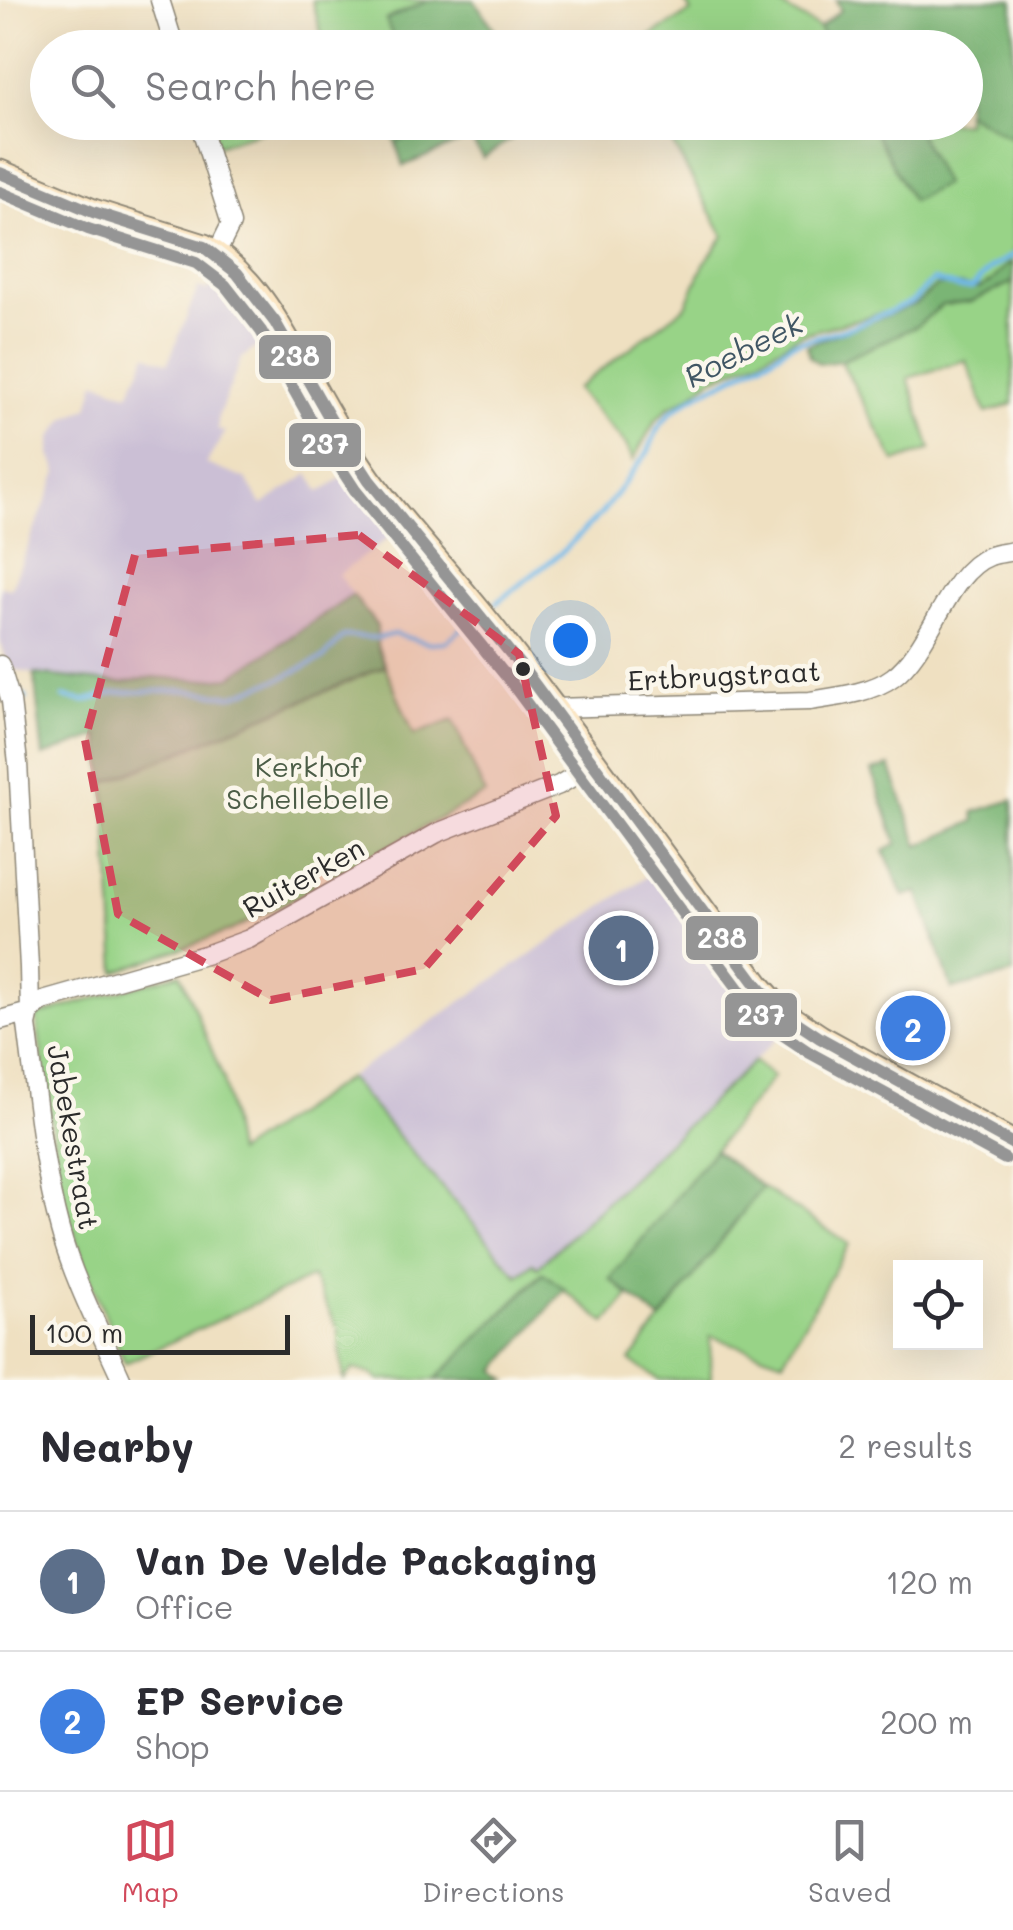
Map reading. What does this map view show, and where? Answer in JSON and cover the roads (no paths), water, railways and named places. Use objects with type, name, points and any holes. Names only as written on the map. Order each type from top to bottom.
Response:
[{"type":"main road","points":[[0,173],[93,212],[186,240],[216,254],[239,274],[270,312],[368,478],[487,623],[780,1012],[1013,1144]]},
{"type":"street","points":[[160,0],[169,30]]},
{"type":"street","points":[[205,140],[232,224],[216,254]]},
{"type":"street","name":"Ertbrugstraat","points":[[552,708],[810,701],[850,694],[890,679],[915,656],[971,568],[988,556],[1013,551]]},
{"type":"street","name":"Jabekestraat","points":[[0,665],[11,700],[18,764],[30,1012],[27,1025],[40,1118],[61,1235],[122,1380]]},
{"type":"street","name":"Ruiterken","points":[[0,1020],[30,1012],[44,1001],[249,940],[437,833],[559,785],[594,764]]},
{"type":"waterway","name":"Roebeek","points":[[496,603],[561,553],[601,514],[648,452],[658,428],[671,412],[693,397],[791,344],[852,327],[912,302],[933,280],[972,288],[991,268],[1013,255]]},
{"type":"waterway","name":"Roebeek","points":[[64,697],[84,701],[115,693],[181,690],[232,696],[323,658],[344,636],[378,638],[394,634],[427,643],[446,642],[466,625]]},
{"type":"waterway","name":"Roebeek","points":[[15,689],[26,698]]},
{"type":"place","name":"Van De Velde Packaging","points":[[621,948]]},
{"type":"place","name":"EP Service","points":[[913,1028]]},
{"type":"park label","name":"Kerkhof Schellebelle","points":[[308,782]]}]
